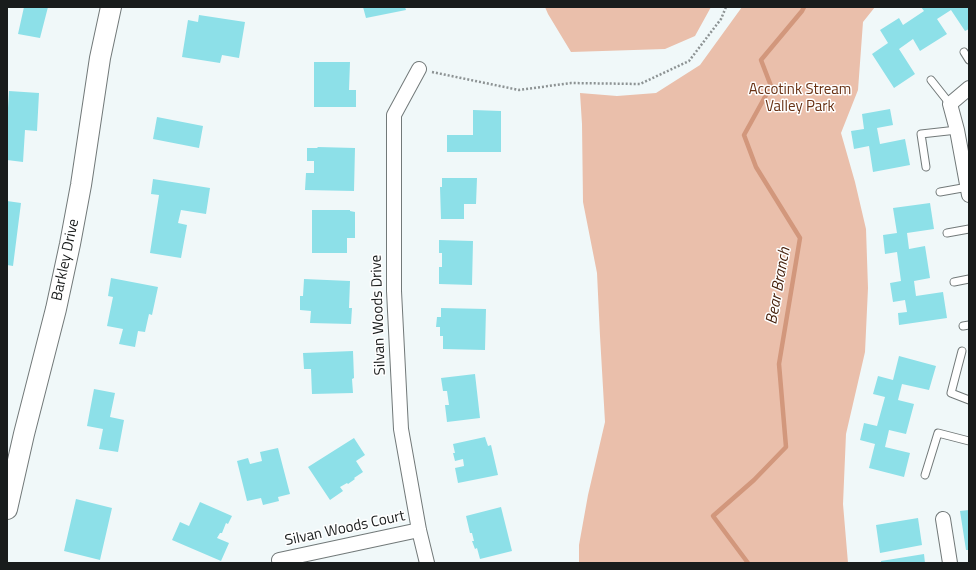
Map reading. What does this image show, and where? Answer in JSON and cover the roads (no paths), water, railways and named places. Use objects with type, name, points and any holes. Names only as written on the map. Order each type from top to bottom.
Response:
[{"type":"street","name":"Barkley Drive","points":[[7,509],[24,434],[56,309],[70,244],[81,185],[100,58],[111,7]]},
{"type":"street","name":"Silvan Woods Drive","points":[[419,69],[394,115],[394,291],[400,429],[419,530],[427,563]]},
{"type":"street","points":[[968,191],[966,160],[950,104],[969,88]]},
{"type":"street","points":[[943,519],[950,563]]},
{"type":"street","name":"Silvan Woods Court","points":[[279,560],[419,530]]},
{"type":"lane","points":[[964,52],[969,60]]},
{"type":"lane","points":[[931,80],[950,104]]},
{"type":"lane","points":[[926,168],[921,134],[957,130]]},
{"type":"lane","points":[[940,192],[968,191]]},
{"type":"lane","points":[[947,233],[969,229]]},
{"type":"lane","points":[[954,282],[969,279]]},
{"type":"lane","points":[[962,351],[951,393],[969,400]]},
{"type":"lane","points":[[925,475],[938,433],[969,441]]},
{"type":"waterway","name":"Bear Branch","points":[[748,563],[713,516],[754,480],[786,447],[779,364],[800,238],[756,167],[744,135],[771,86],[761,60],[804,7]]},
{"type":"park label","name":"Accotink Stream Valley Park","points":[[800,98]]}]
